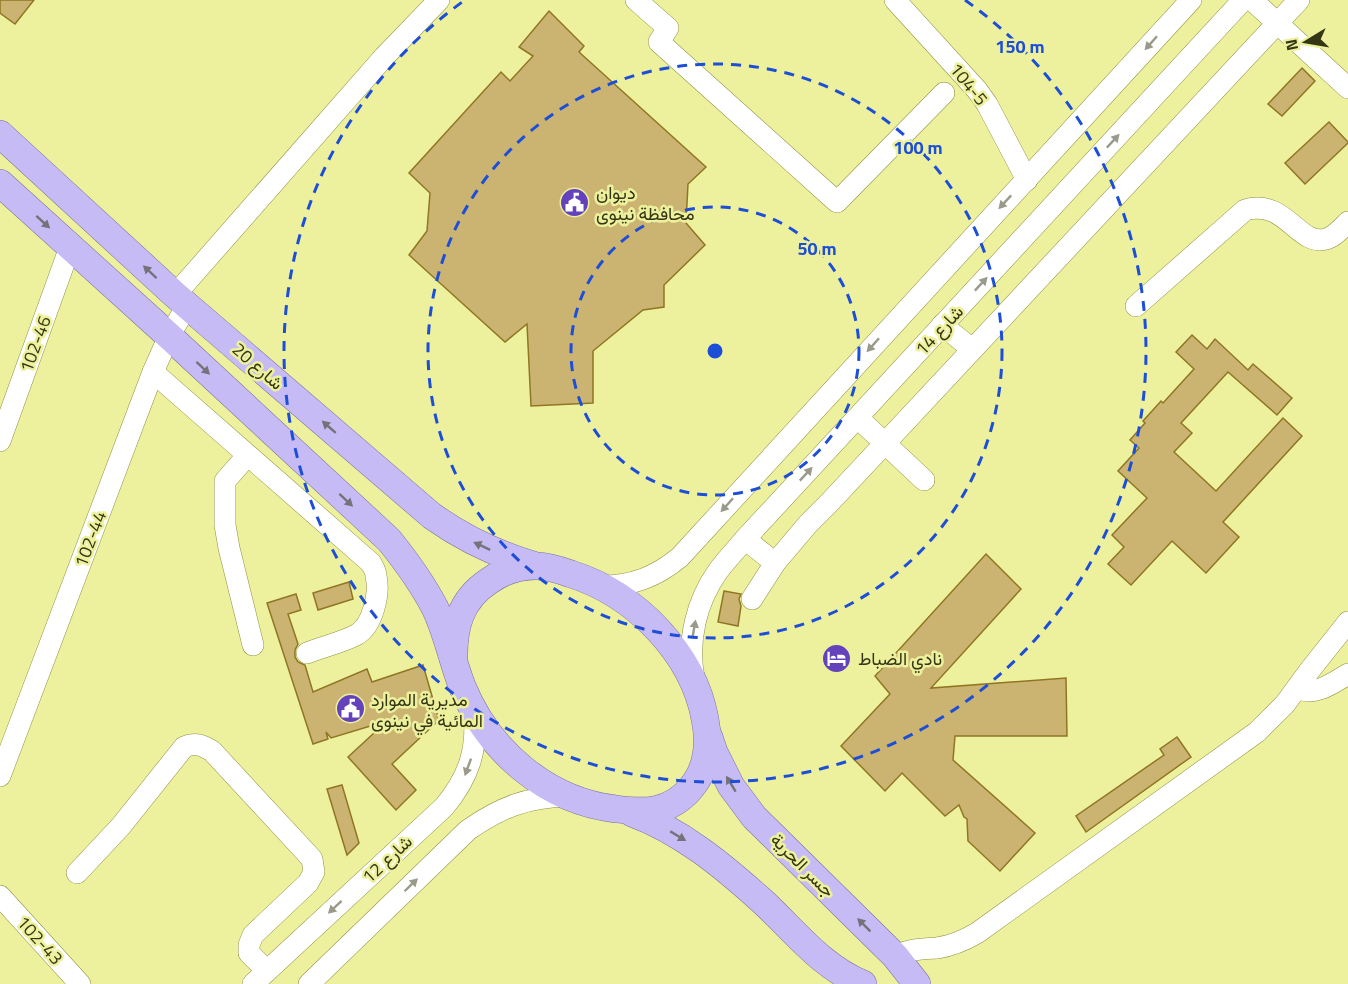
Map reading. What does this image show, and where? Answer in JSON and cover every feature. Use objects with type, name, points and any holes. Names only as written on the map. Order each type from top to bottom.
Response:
[{"type":"main road","name":"شارع 20","points":[[0,134],[181,301],[432,516],[451,530],[482,546],[515,560],[537,566]]},
{"type":"main road","name":"شارع 20","points":[[0,183],[389,540],[422,584],[446,634],[462,685],[474,710],[504,752],[524,770],[568,796],[596,806],[625,811]]},
{"type":"main road","points":[[454,661],[454,640],[458,620],[467,602],[481,586],[498,574],[517,567],[537,566],[558,569],[580,577],[601,586],[648,620],[668,642],[695,687],[704,710],[708,750],[697,781],[686,794],[658,810],[625,811]]},
{"type":"main road","name":"جسر الحرية","points":[[708,733],[714,752],[731,786],[754,817],[895,956],[917,984]]},
{"type":"main road","points":[[625,811],[661,826],[694,846],[761,900],[827,964],[843,975],[863,984]]},
{"type":"street","name":"102-44","points":[[0,776],[181,301],[384,57],[439,0]]},
{"type":"street","points":[[636,0],[668,28],[659,42],[837,202],[944,93]]},
{"type":"street","name":"104-5","points":[[895,0],[977,90],[996,120],[1026,180]]},
{"type":"street","points":[[601,586],[615,586],[644,580],[657,574],[680,557],[1191,0]]},
{"type":"street","name":"شارع 14","points":[[695,687],[691,647],[694,626],[699,607],[718,571],[942,325],[1244,0]]},
{"type":"street","points":[[1252,0],[1348,88]]},
{"type":"street","points":[[752,599],[775,563],[808,524],[1299,0]]},
{"type":"street","points":[[1136,306],[1245,210],[1261,207],[1274,211],[1308,236],[1319,240],[1331,237],[1348,222]]},
{"type":"street","name":"102-46","points":[[0,441],[70,247]]},
{"type":"street","points":[[942,325],[972,350]]},
{"type":"street","points":[[153,372],[371,562],[376,575],[377,592],[374,611],[366,627],[357,635],[307,652]]},
{"type":"street","points":[[858,418],[924,480]]},
{"type":"street","points":[[247,456],[225,481],[225,525],[253,645]]},
{"type":"street","points":[[746,539],[775,563]]},
{"type":"street","points":[[895,956],[914,949],[952,945],[977,933],[1257,732],[1285,704],[1348,622]]},
{"type":"street","points":[[1297,688],[1303,691],[1316,691],[1348,674]]},
{"type":"street","name":"شارع 12","points":[[260,977],[444,807],[462,783],[468,769],[476,725],[474,710]]},
{"type":"street","points":[[77,873],[121,826],[184,747],[190,744],[202,744],[212,751],[312,859],[314,872],[308,883],[253,935],[249,953],[260,977]]},
{"type":"street","name":"شارع 12","points":[[309,984],[468,830],[514,804],[532,799],[568,796]]},
{"type":"street","name":"102-43","points":[[0,896],[80,984]]},
{"type":"building","points":[[0,0],[34,0],[15,24],[0,13]]},
{"type":"building","points":[[549,11],[584,46],[579,52],[706,167],[688,184],[686,223],[705,245],[664,285],[664,307],[643,310],[593,351],[593,403],[531,406],[527,324],[505,342],[409,255],[427,231],[430,193],[409,173],[501,72],[510,81],[533,56],[519,47]]},
{"type":"building","points":[[1302,68],[1315,81],[1282,116],[1268,104]]},
{"type":"building","points":[[1329,122],[1348,143],[1305,184],[1285,163]]},
{"type":"building","points":[[1192,335],[1207,349],[1215,339],[1248,370],[1253,364],[1292,398],[1277,415],[1228,372],[1181,423],[1192,433],[1174,452],[1216,491],[1283,418],[1302,436],[1223,522],[1239,537],[1206,573],[1172,541],[1131,585],[1108,564],[1124,547],[1112,535],[1147,498],[1118,471],[1139,448],[1130,440],[1145,423],[1143,421],[1194,369],[1176,352]]},
{"type":"building","points":[[986,554],[1021,589],[931,688],[1066,678],[1067,736],[955,736],[953,760],[1035,833],[1000,871],[968,841],[967,819],[959,805],[945,816],[902,773],[885,791],[841,746],[890,694],[875,676]]},
{"type":"building","points":[[349,582],[353,599],[318,610],[313,593]]},
{"type":"building","points":[[724,591],[741,594],[738,626],[718,622]]},
{"type":"building","points":[[296,594],[301,610],[288,614],[298,644],[295,657],[298,662],[305,665],[313,692],[367,669],[372,682],[423,665],[439,720],[392,764],[416,790],[396,810],[348,757],[387,721],[331,738],[326,732],[328,739],[313,744],[267,603]]},
{"type":"building","points":[[1177,737],[1191,757],[1086,832],[1076,816],[1164,755],[1160,749]]},
{"type":"building","points":[[342,785],[359,843],[347,855],[327,789]]},
{"type":"place","name":"ديوان محافظة نينوى","points":[[575,202]]},
{"type":"place","name":"نادي الضباط","points":[[837,658]]},
{"type":"place","name":"مديرية الموارد المائية في نينوى","points":[[350,709]]}]
